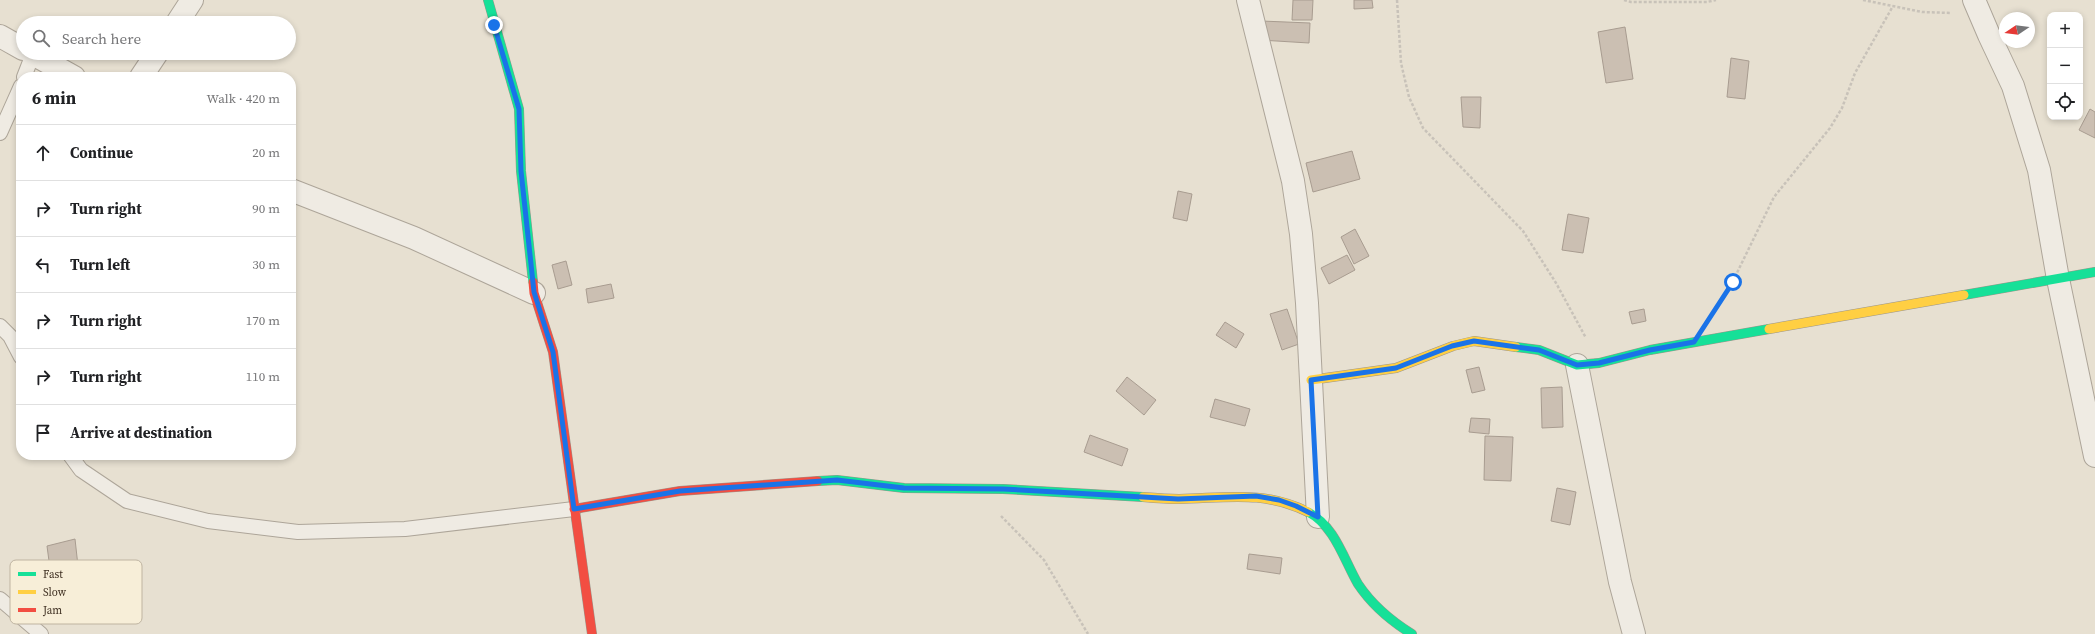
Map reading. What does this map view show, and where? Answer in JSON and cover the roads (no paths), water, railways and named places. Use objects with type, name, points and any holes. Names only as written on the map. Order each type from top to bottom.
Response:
[{"type":"street","points":[[182,16],[192,0]]},
{"type":"street","points":[[488,0],[519,109],[521,171],[534,292],[553,352],[592,634]]},
{"type":"street","points":[[1248,0],[1293,181],[1303,257],[1318,517]]},
{"type":"street","points":[[1977,7],[2014,86],[2039,170],[2058,279],[2095,456]]},
{"type":"street","points":[[0,36],[16,45]]},
{"type":"street","points":[[43,60],[65,72]]},
{"type":"street","points":[[145,72],[153,60]]},
{"type":"street","points":[[296,192],[414,238],[534,292]]},
{"type":"street","points":[[1311,380],[1396,368],[1452,346],[1474,341],[1539,350],[1577,365],[1599,363],[1650,350],[2095,272]]},
{"type":"street","points":[[1577,365],[1620,582],[1634,634]]},
{"type":"street","points":[[574,509],[680,491],[837,480],[904,488],[975,488],[1178,499],[1256,496],[1279,500],[1296,506],[1318,517],[1327,526],[1359,585],[1374,604],[1392,621],[1412,634]]},
{"type":"lane","points":[[25,72],[27,60]]},
{"type":"lane","points":[[0,133],[16,97]]},
{"type":"lane","points":[[0,326],[10,336],[16,347]]},
{"type":"lane","points":[[74,460],[81,470],[127,501],[208,521],[298,532],[405,529],[574,509]]},
{"type":"lane","points":[[0,599],[10,608]]},
{"type":"lane","points":[[29,624],[40,634]]}]
